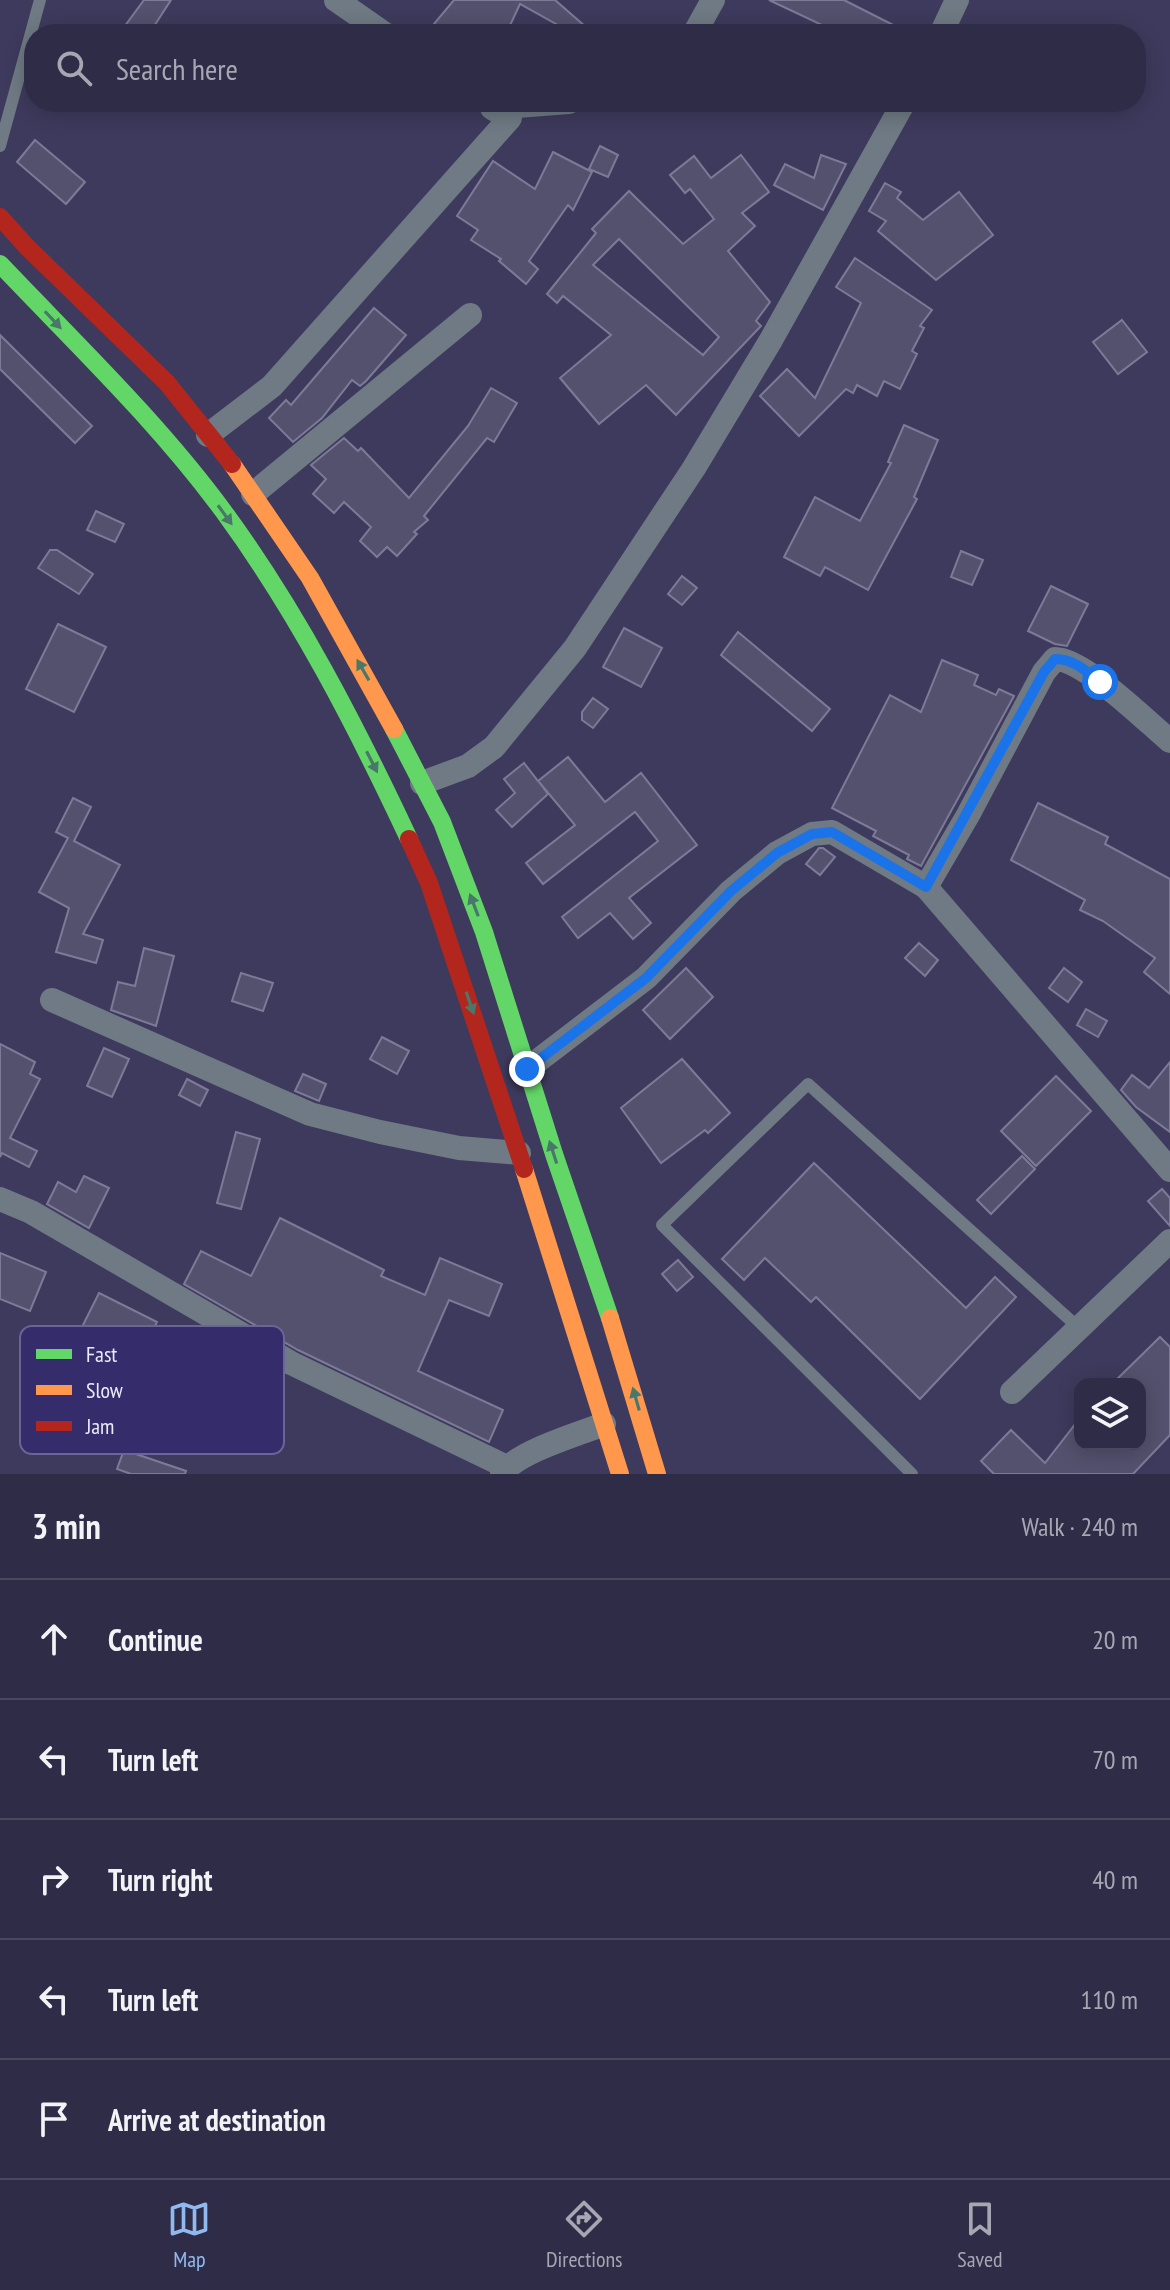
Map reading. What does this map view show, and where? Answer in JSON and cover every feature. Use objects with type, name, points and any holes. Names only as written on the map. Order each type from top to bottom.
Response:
[{"type":"highway","points":[[0,217],[167,383],[253,494],[310,578],[372,687],[442,822],[484,932],[622,1354],[657,1474]]},
{"type":"highway","points":[[3,276],[160,433],[224,512],[303,632],[373,763],[429,883],[519,1153],[620,1474]]},
{"type":"street","points":[[336,0],[371,24]]},
{"type":"street","points":[[700,24],[713,0]]},
{"type":"street","points":[[946,24],[957,0]]},
{"type":"street","points":[[208,435],[272,386],[510,118],[500,112]]},
{"type":"street","points":[[422,783],[468,766],[494,747],[568,659],[694,468],[771,340],[898,112]]},
{"type":"street","points":[[253,494],[470,315]]},
{"type":"street","points":[[926,887],[1044,672],[1055,659],[1081,667],[1170,741]]},
{"type":"street","points":[[527,1069],[646,978],[731,891],[777,853],[812,834],[832,832],[926,887],[1170,1170]]},
{"type":"street","points":[[52,1000],[310,1114],[459,1148],[519,1153]]},
{"type":"street","points":[[0,1199],[31,1212],[227,1326]]},
{"type":"street","points":[[1012,1392],[1170,1241]]},
{"type":"street","points":[[284,1359],[504,1470],[534,1452],[604,1424]]},
{"type":"lane","points":[[33,24],[40,0]]},
{"type":"lane","points":[[0,146],[24,58]]},
{"type":"lane","points":[[912,1474],[662,1225],[808,1084],[1079,1328]]},
{"type":"building","points":[[144,0],[171,0],[155,24],[126,24]]},
{"type":"building","points":[[454,0],[555,0],[583,24],[556,24],[520,4],[511,24],[434,24]]},
{"type":"building","points":[[769,0],[844,0],[891,24],[820,24]]},
{"type":"building","points":[[35,140],[85,182],[66,204],[17,162]]},
{"type":"building","points":[[600,146],[618,155],[608,177],[589,169]]},
{"type":"building","points":[[553,152],[592,172],[573,210],[568,205],[529,261],[538,269],[526,284],[499,261],[501,259],[471,240],[478,230],[457,216],[493,161],[535,189]]},
{"type":"building","points":[[741,155],[769,192],[742,213],[755,226],[728,251],[770,302],[756,321],[761,326],[676,415],[646,385],[599,424],[560,378],[611,335],[563,296],[557,303],[547,294],[596,233],[592,229],[629,191],[683,244],[714,219],[690,189],[685,193],[670,175],[694,156],[711,178]],"holes":[[[619,239],[719,337],[703,355],[593,265]]]},
{"type":"building","points":[[821,155],[846,164],[823,210],[774,185],[785,164],[814,178]]},
{"type":"building","points":[[885,183],[901,192],[897,198],[923,220],[959,192],[993,235],[936,280],[878,231],[886,221],[869,211]]},
{"type":"building","points":[[855,258],[932,310],[920,326],[924,328],[912,351],[917,354],[900,389],[884,381],[877,396],[857,385],[853,393],[846,389],[799,436],[760,396],[787,369],[815,398],[861,303],[836,287]]},
{"type":"building","points":[[374,308],[406,335],[366,381],[360,386],[352,380],[322,418],[293,442],[269,418],[286,400],[291,405]]},
{"type":"building","points":[[1122,320],[1147,352],[1118,374],[1093,342]]},
{"type":"building","points":[[0,335],[92,426],[75,443],[0,369]]},
{"type":"building","points":[[491,388],[517,403],[494,442],[487,438],[424,516],[428,520],[414,532],[417,534],[397,556],[387,547],[377,557],[360,541],[371,527],[344,502],[334,513],[313,494],[326,479],[311,465],[344,438],[358,451],[361,448],[409,498],[468,426]]},
{"type":"building","points":[[904,425],[938,440],[914,497],[917,499],[868,590],[825,567],[820,576],[784,557],[815,497],[860,521],[891,463],[888,462]]},
{"type":"building","points":[[96,511],[124,524],[115,542],[87,530]]},
{"type":"building","points":[[50,550],[57,550],[93,574],[79,594],[38,568]]},
{"type":"building","points":[[961,551],[983,560],[972,585],[951,577]]},
{"type":"building","points":[[682,576],[697,588],[682,605],[668,594]]},
{"type":"building","points":[[1051,586],[1088,604],[1067,646],[1055,644],[1028,631]]},
{"type":"building","points":[[58,624],[106,647],[74,712],[26,689]]},
{"type":"building","points":[[624,628],[662,648],[641,687],[603,667]]},
{"type":"building","points":[[738,632],[830,709],[812,731],[721,655]]},
{"type":"building","points":[[942,660],[978,675],[974,685],[996,695],[999,689],[1014,696],[921,866],[907,859],[909,855],[873,836],[876,831],[832,808],[890,695],[921,712]]},
{"type":"building","points":[[593,698],[608,709],[593,728],[582,720],[582,712]]},
{"type":"building","points":[[568,757],[605,802],[641,773],[697,845],[629,898],[651,923],[633,939],[610,913],[578,938],[562,917],[658,841],[635,812],[543,884],[526,863],[575,825],[539,782],[548,794],[512,827],[496,810],[515,793],[504,779],[524,763],[538,781]]},
{"type":"building","points":[[73,798],[91,807],[74,841],[120,865],[83,934],[103,940],[96,963],[56,952],[69,908],[39,892],[68,838],[56,832]]},
{"type":"building","points":[[1038,803],[1108,837],[1105,844],[1170,879],[1170,994],[1144,972],[1155,958],[1103,921],[1080,910],[1085,900],[1011,860]]},
{"type":"building","points":[[819,848],[835,857],[820,875],[806,864]]},
{"type":"building","points":[[919,943],[938,960],[925,976],[905,958]]},
{"type":"building","points":[[144,948],[174,956],[156,1026],[111,1010],[118,982],[135,986]]},
{"type":"building","points":[[686,968],[713,997],[670,1039],[643,1010]]},
{"type":"building","points":[[1064,968],[1082,982],[1068,1002],[1049,988]]},
{"type":"building","points":[[241,973],[273,983],[263,1011],[232,1001]]},
{"type":"building","points":[[1086,1009],[1107,1021],[1098,1037],[1077,1025]]},
{"type":"building","points":[[382,1037],[409,1051],[397,1074],[370,1059]]},
{"type":"building","points":[[0,1044],[35,1062],[30,1074],[40,1079],[10,1138],[37,1151],[29,1167],[2,1153],[0,1157]]},
{"type":"building","points":[[104,1048],[129,1059],[112,1097],[87,1086]]},
{"type":"building","points":[[682,1059],[730,1113],[708,1133],[705,1130],[661,1163],[621,1108]]},
{"type":"building","points":[[1170,1062],[1170,1132],[1136,1107],[1121,1090],[1132,1075],[1149,1088]]},
{"type":"building","points":[[303,1074],[326,1084],[319,1101],[295,1091]]},
{"type":"building","points":[[1056,1076],[1091,1111],[1036,1166],[1001,1131]]},
{"type":"building","points":[[187,1079],[208,1090],[200,1106],[179,1095]]},
{"type":"building","points":[[236,1132],[260,1139],[241,1209],[217,1203]]},
{"type":"building","points":[[1022,1156],[1035,1169],[991,1214],[977,1200]]},
{"type":"building","points":[[814,1163],[966,1308],[995,1277],[1016,1297],[920,1399],[816,1297],[811,1302],[765,1258],[744,1280],[722,1259]]},
{"type":"building","points":[[84,1176],[109,1188],[89,1228],[47,1204],[58,1182],[76,1192]]},
{"type":"building","points":[[1162,1189],[1170,1198],[1170,1226],[1148,1201]]},
{"type":"building","points":[[280,1218],[384,1270],[381,1276],[425,1295],[440,1258],[502,1284],[489,1316],[449,1300],[418,1371],[503,1410],[489,1442],[298,1350],[284,1342],[284,1326],[257,1326],[184,1284],[201,1251],[251,1276]]},
{"type":"building","points":[[0,1253],[46,1272],[30,1311],[0,1299]]},
{"type":"building","points":[[678,1260],[693,1277],[677,1291],[662,1274]]},
{"type":"building","points":[[99,1293],[157,1322],[155,1326],[82,1326]]},
{"type":"building","points":[[1160,1337],[1170,1347],[1170,1435],[1133,1474],[994,1474],[981,1461],[1011,1430],[1045,1463],[1074,1426],[1074,1450],[1146,1450],[1146,1378],[1118,1378]]},
{"type":"building","points":[[123,1454],[136,1454],[186,1471],[185,1474],[131,1474],[117,1469]]},
{"type":"traffic: fast","points":[[0,264],[144,415],[224,512],[301,630],[368,754],[409,839]]},
{"type":"traffic: fast","points":[[394,729],[442,822],[484,932],[610,1318]]},
{"type":"traffic: slow","points":[[232,464],[310,578],[394,729]]},
{"type":"traffic: slow","points":[[524,1169],[620,1474]]},
{"type":"traffic: slow","points":[[610,1318],[657,1474]]},
{"type":"traffic: jam","points":[[0,217],[167,383],[232,464]]},
{"type":"traffic: jam","points":[[409,839],[429,883],[524,1169]]},
{"type":"route","points":[[527,1069],[646,978],[731,891],[777,853],[812,834],[832,832],[926,887],[1044,672],[1055,659],[1081,667],[1100,682]]}]
